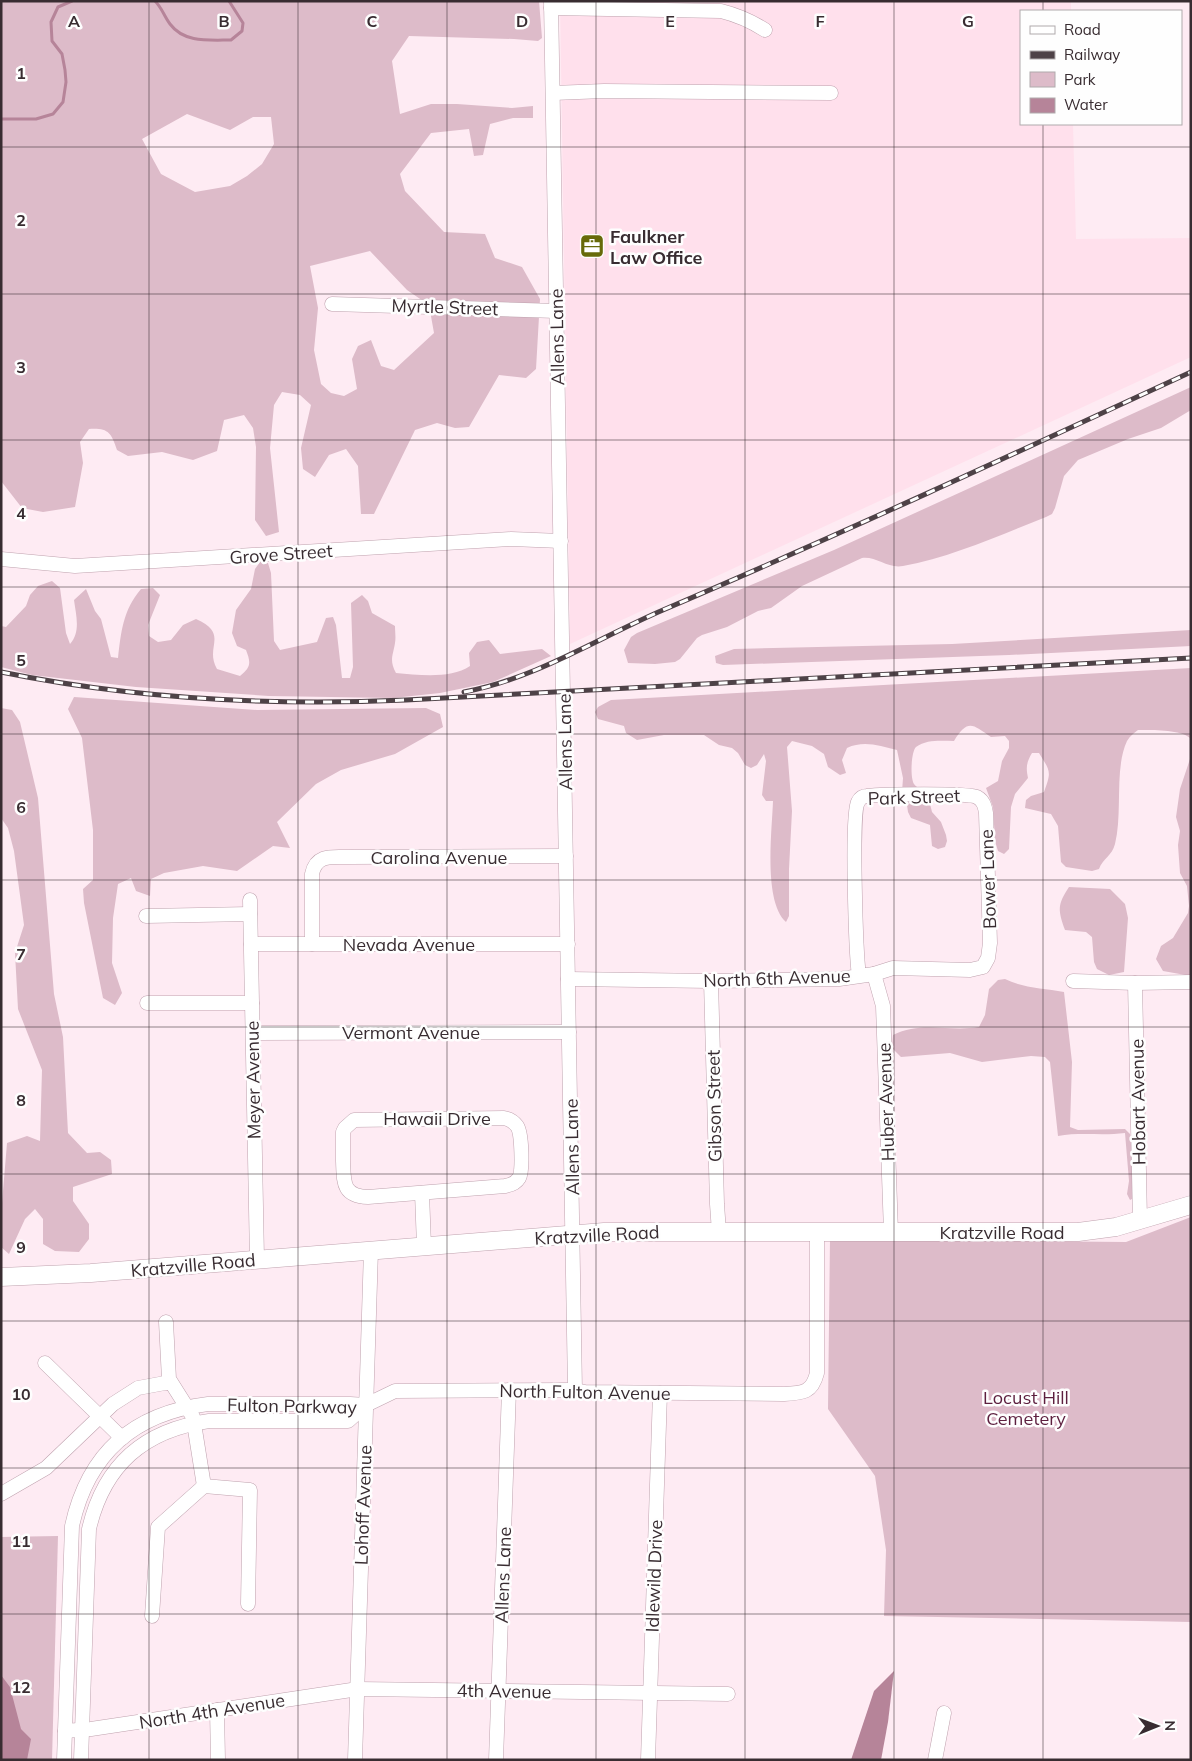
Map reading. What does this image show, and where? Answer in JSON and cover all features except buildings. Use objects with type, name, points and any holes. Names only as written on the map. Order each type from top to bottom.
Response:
[{"type":"main road","name":"Kratzville Road","points":[[1,1277],[91,1273],[574,1234],[637,1231],[1078,1232],[1116,1227],[1191,1205]]},
{"type":"street","points":[[551,5],[705,9],[737,15],[765,30]]},
{"type":"street","name":"Allens Lane","points":[[551,5],[574,1234],[575,1390]]},
{"type":"street","points":[[553,93],[604,91],[831,93]]},
{"type":"street","name":"Myrtle Street","points":[[332,304],[557,311]]},
{"type":"street","name":"Grove Street","points":[[1,560],[76,566],[512,539],[561,541]]},
{"type":"street","name":"Park Street","points":[[859,976],[855,834],[857,803],[860,799],[867,796],[974,796]]},
{"type":"street","name":"Bower Lane","points":[[974,796],[983,802],[986,813],[990,944],[988,958],[983,967]]},
{"type":"street","name":"Carolina Avenue","points":[[312,944],[312,874],[315,865],[326,858],[566,856]]},
{"type":"street","name":"Meyer Avenue","points":[[146,916],[250,907],[257,1259]]},
{"type":"street","name":"Nevada Avenue","points":[[251,944],[568,944]]},
{"type":"street","name":"North 6th Avenue","points":[[568,979],[711,981],[839,979],[874,974],[893,968],[970,970],[983,967]]},
{"type":"street","name":"Huber Avenue","points":[[874,974],[883,1006],[891,1232]]},
{"type":"street","points":[[1073,980],[1135,983],[1191,982]]},
{"type":"street","name":"Gibson Street","points":[[711,981],[716,1185],[720,1232]]},
{"type":"street","name":"Hobart Avenue","points":[[1135,983],[1140,1220]]},
{"type":"street","points":[[147,1003],[252,1002]]},
{"type":"street","name":"Vermont Avenue","points":[[252,1033],[569,1032]]},
{"type":"street","name":"Hawaii Drive","points":[[504,1118],[512,1121],[518,1127],[521,1171],[520,1178],[516,1182],[506,1186],[422,1193],[360,1197],[348,1190],[344,1176],[343,1139],[345,1128],[351,1122],[358,1119],[504,1118]]},
{"type":"street","points":[[422,1193],[424,1246]]},
{"type":"street","name":"North Fulton Avenue","points":[[366,1405],[395,1391],[575,1390],[585,1392],[784,1394],[806,1391],[814,1384],[817,1372],[817,1232]]},
{"type":"street","name":"Lohoff Avenue","points":[[355,1760],[371,1250]]},
{"type":"street","points":[[166,1322],[168,1372],[171,1383],[194,1423],[204,1486]]},
{"type":"street","points":[[45,1362],[122,1438]]},
{"type":"street","points":[[1,1494],[46,1468],[112,1404],[138,1388],[171,1383]]},
{"type":"street","name":"Allens Lane","points":[[496,1760],[509,1390]]},
{"type":"street","name":"Idlewild Drive","points":[[648,1760],[660,1393]]},
{"type":"street","name":"Fulton Parkway","points":[[64,1760],[72,1526],[77,1505],[90,1476],[110,1450],[122,1438],[146,1421],[186,1407],[208,1404],[366,1405]]},
{"type":"street","name":"Fulton Parkway","points":[[81,1760],[89,1529],[94,1510],[105,1484],[123,1461],[154,1437],[194,1423],[209,1421],[348,1421],[366,1405]]},
{"type":"street","points":[[152,1616],[158,1527],[204,1486],[250,1490],[248,1604]]},
{"type":"street","name":"4th Avenue","points":[[358,1689],[650,1692]]},
{"type":"street","name":"North 4th Avenue","points":[[65,1731],[83,1730],[358,1689]]},
{"type":"street","points":[[650,1692],[728,1694]]},
{"type":"street","points":[[217,1710],[218,1760]]},
{"type":"street","points":[[936,1760],[944,1713]]},
{"type":"shaded area","points":[[560,1],[1071,1],[1071,10],[1020,10],[1020,125],[1073,125],[1076,239],[1191,238],[1191,357],[570,644]]},
{"type":"green space","points":[[1,1],[539,1],[542,38],[538,41],[409,36],[392,61],[400,114],[431,104],[512,108],[533,106],[533,118],[513,118],[490,124],[483,155],[474,156],[469,129],[431,133],[400,174],[405,191],[444,232],[485,234],[495,258],[522,267],[540,299],[536,369],[526,378],[499,375],[469,427],[455,428],[437,423],[415,430],[374,514],[361,514],[358,466],[346,449],[329,455],[315,477],[303,469],[301,448],[311,405],[300,395],[282,392],[274,405],[270,448],[279,532],[266,536],[255,520],[256,447],[253,428],[244,415],[224,420],[217,451],[193,460],[162,452],[128,456],[117,450],[108,432],[101,429],[89,429],[80,442],[83,463],[75,507],[43,512],[22,508],[1,481]],"holes":[[[187,114],[230,130],[253,117],[271,117],[274,144],[262,164],[247,176],[230,186],[195,192],[161,174],[142,139]],[[370,251],[407,290],[429,305],[434,333],[394,370],[381,366],[371,340],[358,346],[352,359],[357,389],[344,396],[331,393],[321,384],[314,350],[318,308],[310,266]]]},
{"type":"green space","points":[[1191,387],[1191,410],[1161,428],[1128,439],[1078,460],[1064,476],[1055,508],[1052,514],[1046,517],[976,545],[921,562],[903,566],[892,566],[872,559],[862,558],[802,586],[771,608],[758,611],[727,627],[702,635],[675,662],[655,664],[628,663],[624,650],[631,637],[637,633],[834,550]]},
{"type":"green space","points":[[260,562],[268,563],[271,573],[274,641],[280,650],[317,642],[326,618],[333,617],[336,625],[342,678],[350,678],[353,667],[351,603],[362,595],[368,601],[372,613],[395,626],[392,661],[396,673],[434,675],[454,673],[470,666],[469,653],[477,642],[489,640],[500,654],[542,649],[551,656],[493,682],[440,693],[393,698],[269,696],[136,687],[32,675],[1,667],[1,626],[6,627],[26,606],[30,595],[38,586],[52,581],[60,588],[66,633],[70,644],[77,629],[74,600],[86,589],[95,611],[101,619],[111,657],[118,658],[122,630],[130,605],[141,589],[153,588],[160,595],[148,625],[149,636],[158,642],[171,640],[183,625],[196,619],[212,630],[214,636],[213,654],[217,669],[240,676],[248,667],[249,658],[246,650],[237,646],[232,633],[236,610],[251,589],[255,569]]},
{"type":"green space","points":[[1191,630],[1191,646],[1009,655],[723,665],[716,663],[715,656],[734,649],[952,644]]},
{"type":"green space","points":[[1191,668],[1191,739],[1181,733],[1138,730],[1128,739],[1121,764],[1115,844],[1099,869],[1092,871],[1066,867],[1061,862],[1058,826],[1051,814],[1025,808],[1026,800],[1031,796],[1044,792],[1048,780],[1048,768],[1039,753],[1032,753],[1027,765],[1028,778],[1015,794],[1011,807],[1009,849],[1004,854],[998,851],[995,841],[993,807],[986,788],[998,781],[1002,761],[1009,748],[1009,741],[1005,736],[991,737],[980,729],[967,726],[954,741],[920,744],[914,750],[912,776],[914,784],[927,792],[932,812],[941,822],[946,835],[945,847],[938,849],[932,846],[930,825],[911,818],[908,812],[906,798],[902,792],[903,778],[897,750],[866,744],[847,748],[842,760],[846,773],[840,775],[828,767],[824,754],[812,746],[792,741],[787,747],[792,811],[789,916],[786,922],[779,912],[774,898],[770,865],[773,801],[766,801],[762,795],[766,761],[764,754],[757,765],[751,768],[745,765],[738,753],[732,748],[719,745],[704,735],[664,735],[637,740],[626,733],[624,726],[598,719],[595,712],[598,707],[611,700]]},
{"type":"green space","points":[[74,697],[257,710],[426,708],[440,714],[443,727],[395,754],[341,770],[316,784],[277,822],[290,848],[273,846],[237,871],[203,866],[164,873],[151,879],[150,896],[136,891],[131,878],[118,884],[113,918],[112,963],[122,993],[115,1005],[103,998],[84,903],[83,889],[93,880],[93,830],[82,738],[68,709]]},
{"type":"green space","points":[[1,708],[12,710],[20,722],[38,798],[54,994],[63,1037],[68,1133],[87,1153],[100,1152],[111,1160],[112,1174],[73,1187],[73,1201],[89,1224],[89,1239],[79,1252],[55,1251],[43,1244],[43,1219],[35,1209],[25,1219],[9,1254],[1,1247],[1,1215],[7,1143],[27,1136],[40,1141],[42,1070],[18,1009],[15,953],[24,925],[14,851],[8,828],[1,818]]},
{"type":"green space","points":[[1191,756],[1191,976],[1163,971],[1156,959],[1161,946],[1173,938],[1188,913],[1187,886],[1180,873],[1178,845],[1180,831],[1176,817],[1180,789]]},
{"type":"green space","points":[[1069,887],[1110,889],[1125,904],[1128,918],[1124,972],[1109,975],[1097,969],[1094,962],[1092,937],[1086,932],[1065,930],[1060,908],[1062,898]]},
{"type":"green space","points":[[1005,979],[1026,986],[1064,992],[1072,1062],[1070,1127],[1078,1130],[1125,1129],[1130,1134],[1136,1197],[1130,1200],[1127,1194],[1129,1181],[1125,1133],[1058,1136],[1050,1062],[1045,1057],[1031,1056],[982,1062],[950,1053],[901,1057],[892,1048],[893,1035],[903,1031],[924,1028],[979,1027],[985,1015],[989,989],[998,980]]},
{"type":"green space","name":"Locust Hill Cemetery","points":[[1191,1217],[1191,1622],[884,1616],[886,1550],[875,1476],[828,1409],[830,1239],[1126,1242]]},
{"type":"green space","points":[[58,1536],[52,1760],[1,1760],[1,1537]]},
{"type":"water","points":[[894,1671],[881,1760],[851,1760],[874,1691]]},
{"type":"water","points":[[1,1675],[10,1687],[21,1729],[31,1739],[27,1760],[1,1760]]},
{"type":"waterway","points":[[1,119],[36,119],[53,114],[63,102],[66,82],[65,70],[62,54],[52,41],[51,22],[58,7],[72,1]]},
{"type":"waterway","points":[[155,1],[170,24],[182,35],[197,39],[231,40],[242,31],[243,23],[229,1]]},
{"type":"railway","points":[[464,692],[516,678],[566,657],[639,621],[862,523],[1191,372]]},
{"type":"railway","points":[[1,672],[101,689],[152,694],[254,701],[355,702],[1191,658]]},
{"type":"place","name":"Faulkner Law Office","points":[[592,246]]}]
